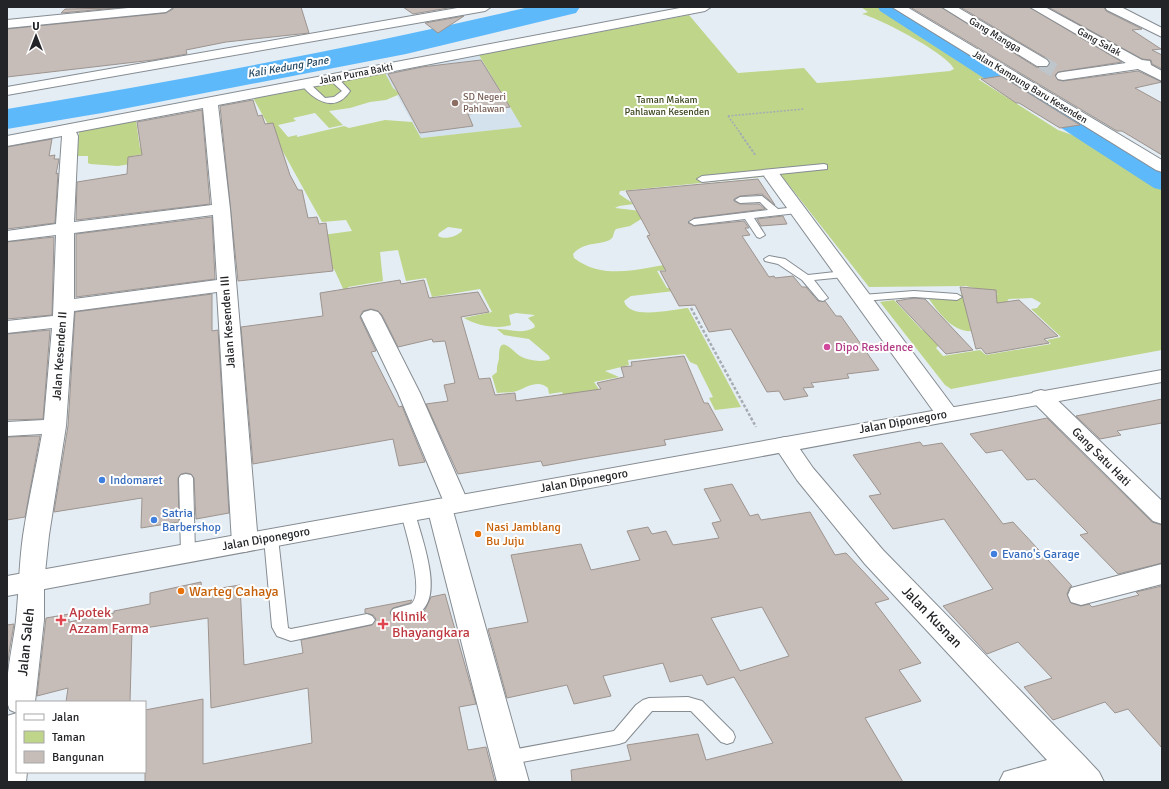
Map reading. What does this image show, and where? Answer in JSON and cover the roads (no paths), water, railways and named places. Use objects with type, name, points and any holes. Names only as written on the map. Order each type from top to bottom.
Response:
[{"type":"main road","points":[[7,91],[396,17],[486,7]]},
{"type":"main road","name":"Jalan Purna Bakti","points":[[7,141],[705,7]]},
{"type":"main road","name":"Jalan Kampung Baru Kesenden","points":[[898,7],[1017,80],[1071,98],[1162,167]]},
{"type":"main road","name":"Gang Mangga","points":[[948,7],[1042,63]]},
{"type":"main road","name":"Gang Salak","points":[[1036,7],[1162,77]]},
{"type":"main road","points":[[1110,7],[1162,33]]},
{"type":"main road","points":[[7,24],[166,8]]},
{"type":"main road","points":[[1071,98],[1069,80],[1061,74],[1162,62]]},
{"type":"main road","name":"Jalan Kesenden III","points":[[210,102],[222,210],[226,286],[245,543]]},
{"type":"main road","name":"Jalan Kesenden II","points":[[19,584],[36,535],[55,426],[63,313],[65,228],[70,136],[67,130]]},
{"type":"main road","points":[[770,174],[948,414]]},
{"type":"main road","points":[[7,236],[222,210]]},
{"type":"main road","points":[[7,327],[63,313],[226,286]]},
{"type":"main road","points":[[371,316],[409,393],[448,506],[510,770]]},
{"type":"main road","name":"Jalan Diponegoro","points":[[19,584],[1041,397],[1160,378]]},
{"type":"main road","name":"Gang Satu Hati","points":[[1041,397],[1162,515]]},
{"type":"main road","points":[[7,429],[55,426]]},
{"type":"main road","name":"Jalan Kusnan","points":[[776,446],[805,474],[874,557],[1081,774]]},
{"type":"main road","points":[[1081,595],[1162,574]]},
{"type":"main road","name":"Jalan Saleh","points":[[19,584],[30,620],[20,701]]},
{"type":"main road","points":[[10,782],[16,733]]},
{"type":"main road","points":[[1015,782],[1081,774]]},
{"type":"lane","points":[[305,84],[320,100],[330,101],[340,98],[346,91],[333,78]]},
{"type":"lane","points":[[702,179],[770,174],[824,167]]},
{"type":"lane","points":[[740,200],[766,201],[776,212]]},
{"type":"lane","points":[[694,222],[749,217],[797,210]]},
{"type":"lane","points":[[749,217],[760,235]]},
{"type":"lane","points":[[769,259],[781,261],[806,278],[823,298]]},
{"type":"lane","points":[[806,278],[844,274]]},
{"type":"lane","points":[[862,298],[914,294],[957,297]]},
{"type":"lane","points":[[186,478],[188,553]]},
{"type":"lane","points":[[398,613],[410,611],[420,605],[424,597],[424,578],[408,513]]},
{"type":"lane","points":[[271,538],[280,627],[282,632],[291,635],[367,620]]},
{"type":"lane","points":[[510,770],[619,737],[642,710],[649,705],[688,704],[696,706],[727,737]]},
{"type":"waterway","name":"Kali Kedung Pane","points":[[7,119],[102,103],[406,45],[566,7]]},
{"type":"waterway","points":[[886,7],[1162,183]]},
{"type":"tunnel","points":[[1042,63],[1059,73]]},
{"type":"place","name":"SD Negeri Pahlawan","points":[[455,103]]},
{"type":"place","name":"Dipo Residence","points":[[827,347]]},
{"type":"place","name":"Indomaret","points":[[102,480]]},
{"type":"place","name":"Satria Barbershop","points":[[154,520]]},
{"type":"place","name":"Nasi Jamblang Bu Juju","points":[[478,534]]},
{"type":"place","name":"Evano's Garage","points":[[994,554]]},
{"type":"place","name":"Warteg Cahaya","points":[[181,591]]},
{"type":"place","name":"Apotek Azzam Farma","points":[[61,620]]},
{"type":"place","name":"Klinik Bhayangkara","points":[[383,624]]},
{"type":"park label","name":"Taman Makam Pahlawan Kesenden","points":[[667,106]]}]
